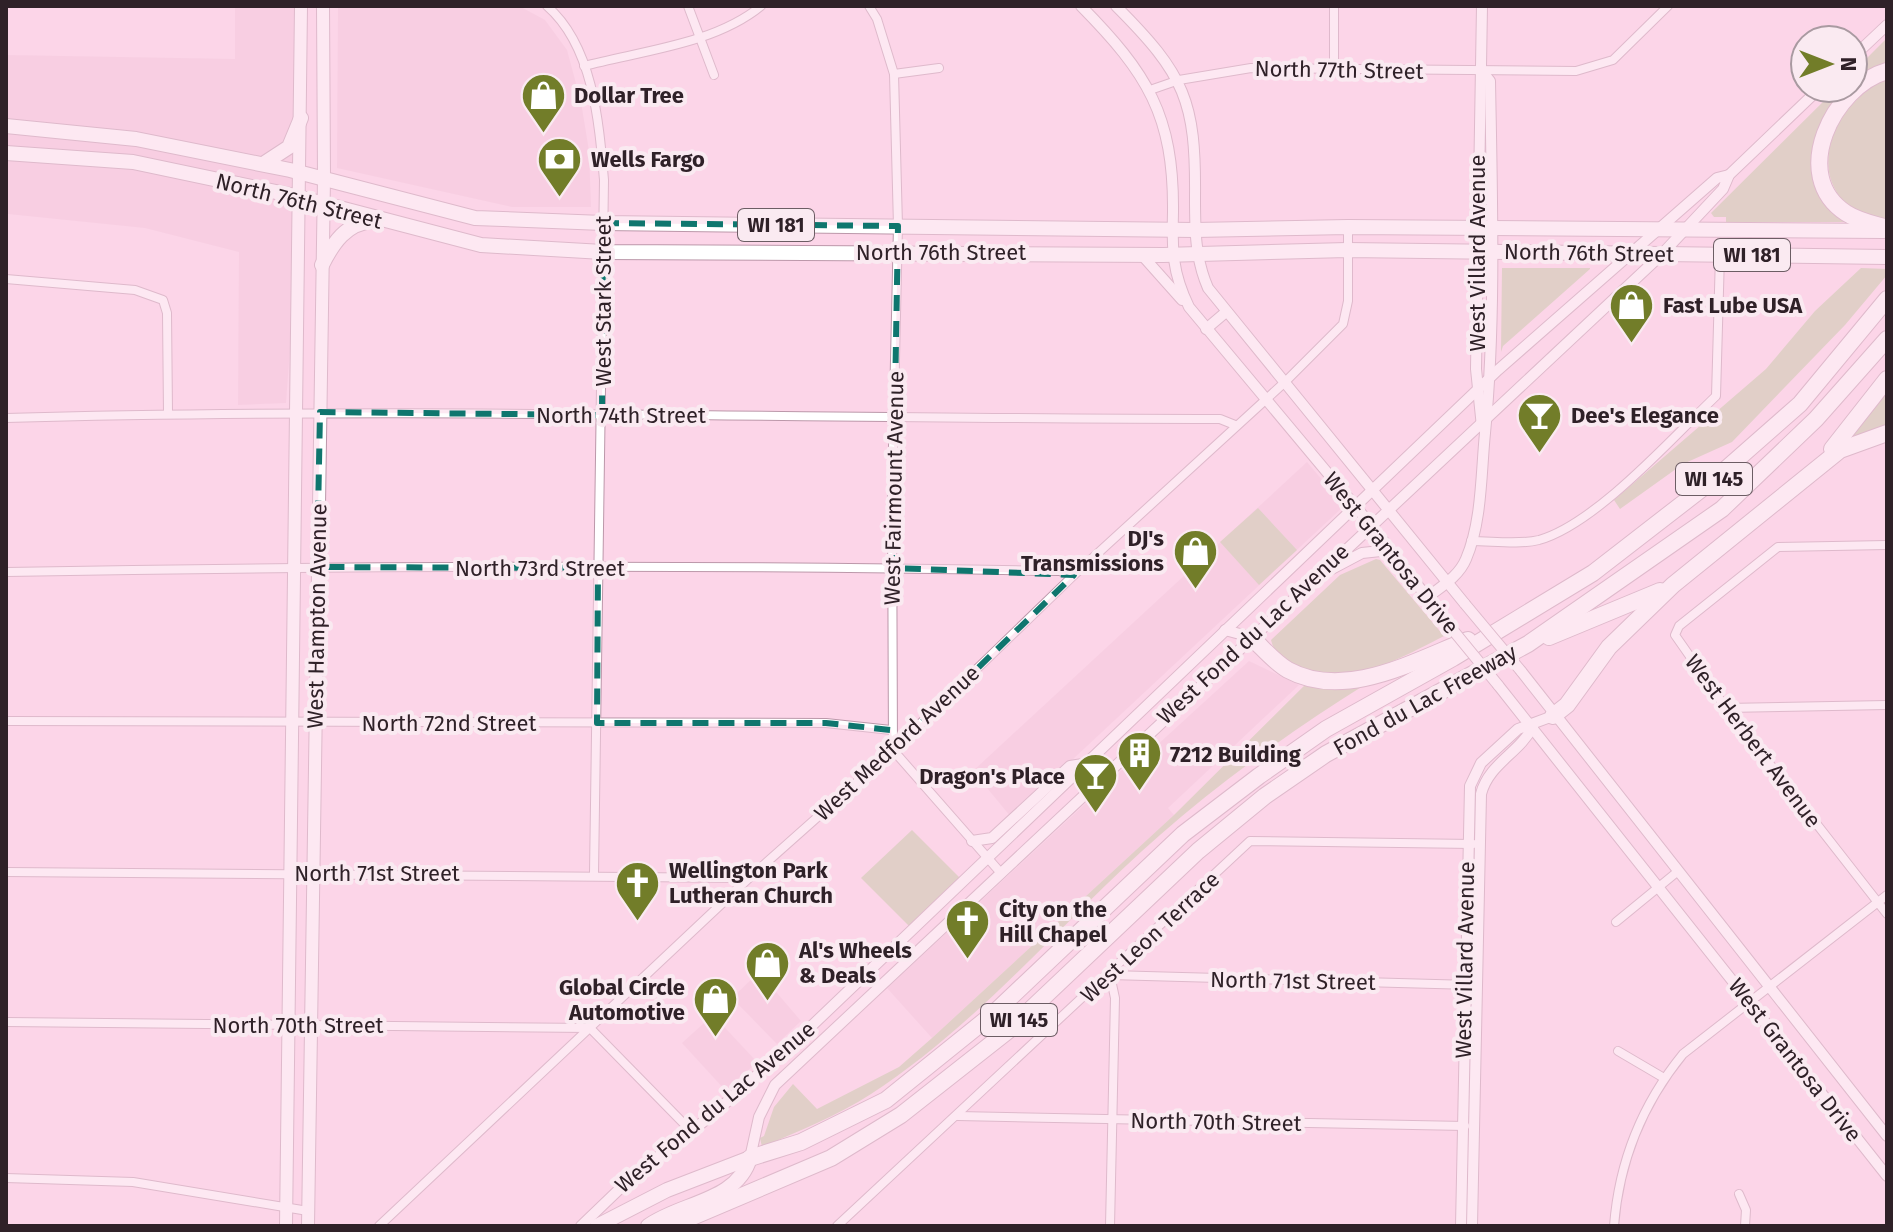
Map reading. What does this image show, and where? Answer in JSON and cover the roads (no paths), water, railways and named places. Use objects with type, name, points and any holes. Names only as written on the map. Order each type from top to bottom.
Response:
[{"type":"highway","points":[[1887,71],[1868,81],[1841,105],[1828,125],[1819,155],[1823,183],[1832,199],[1846,213],[1887,229]]},
{"type":"highway","name":"Fond du Lac Freeway","points":[[750,1158],[801,1142],[886,1100],[994,1013],[1183,834],[1247,785],[1326,729],[1593,573],[1717,477],[1800,404],[1887,299]]},
{"type":"highway","name":"Fond du Lac Freeway","points":[[671,1226],[831,1158],[901,1115],[1009,1030],[1198,851],[1265,796],[1326,754],[1528,644],[1722,509],[1816,419],[1887,339]]},
{"type":"highway","points":[[1812,470],[1887,379]]},
{"type":"highway","points":[[1553,716],[1567,705],[1609,647],[1673,585],[1812,470],[1858,440],[1887,433]]},
{"type":"highway","points":[[1528,644],[1589,622],[1673,585]]},
{"type":"highway","points":[[1251,637],[1291,671],[1316,678],[1347,681],[1394,670],[1510,624]]},
{"type":"main road","name":"West Hampton Avenue","points":[[286,1226],[301,6]]},
{"type":"main road","name":"West Hampton Avenue","points":[[308,1226],[324,178],[323,6]]},
{"type":"main road","points":[[261,164],[289,147],[301,118]]},
{"type":"main road","name":"North 76th Street","points":[[6,126],[136,139],[301,172],[475,218],[603,223],[1195,230],[1348,227],[1684,231],[1887,229]]},
{"type":"main road","name":"North 76th Street","points":[[6,153],[133,162],[301,198],[481,245],[603,252],[1173,255],[1347,250],[1882,257]]},
{"type":"main road","points":[[322,265],[335,241],[350,228],[364,222],[384,222]]},
{"type":"main road","points":[[648,1226],[729,1188],[744,1173],[750,1158]]},
{"type":"main road","name":"West Fond du Lac Avenue","points":[[597,1226],[667,1190],[750,1158]]},
{"type":"street","points":[[547,6],[575,38],[584,66],[699,37],[745,20],[761,6]]},
{"type":"street","points":[[688,6],[714,75]]},
{"type":"street","name":"West Fairmount Avenue","points":[[869,6],[877,19],[894,74],[898,226],[892,568],[893,750]]},
{"type":"street","name":"West Grantosa Drive","points":[[1081,6],[1113,39],[1150,90],[1163,118],[1169,147],[1175,277],[1189,307],[1533,726],[1887,1176]]},
{"type":"street","name":"West Grantosa Drive","points":[[1116,6],[1150,40],[1179,80],[1190,108],[1195,145],[1196,254],[1208,288],[1521,671],[1553,716],[1887,1136]]},
{"type":"street","points":[[1334,6],[1334,70]]},
{"type":"street","name":"West Villard Avenue","points":[[1428,597],[1447,583],[1466,559],[1485,435],[1488,380],[1484,228],[1490,81],[1482,71],[1482,6]]},
{"type":"street","points":[[1482,71],[1576,71],[1613,60],[1668,6]]},
{"type":"street","points":[[1869,42],[1887,25]]},
{"type":"street","name":"West Stark Street","points":[[584,66],[601,148],[603,223],[594,874]]},
{"type":"street","points":[[894,74],[939,68]]},
{"type":"street","name":"North 77th Street","points":[[1150,90],[1179,80],[1251,68],[1482,71]]},
{"type":"street","name":"West Fond du Lac Avenue","points":[[750,1158],[759,1117],[775,1085],[1662,254],[1723,189],[1729,175],[1803,104]]},
{"type":"street","name":"West Fond du Lac Avenue","points":[[581,1226],[633,1176],[692,1132],[793,1043],[1488,380],[1654,230],[1717,178],[1729,175]]},
{"type":"street","name":"West Medford Avenue","points":[[379,1226],[749,878],[893,750],[1074,575],[1285,382],[1343,324],[1348,301],[1348,227]]},
{"type":"street","name":"West Villard Avenue","points":[[1484,252],[1476,391],[1484,420]]},
{"type":"street","points":[[1141,254],[1189,307]]},
{"type":"street","points":[[1471,541],[1523,542],[1549,537],[1621,487],[1716,396],[1720,255]]},
{"type":"street","points":[[6,279],[135,290],[163,300],[167,313],[168,413]]},
{"type":"street","points":[[1206,329],[1226,312]]},
{"type":"street","name":"North 74th Street","points":[[6,418],[297,412],[895,415],[1220,419],[1235,425]]},
{"type":"street","name":"West Herbert Avenue","points":[[1887,545],[1778,547],[1679,626],[1675,635],[1726,708],[1887,914]]},
{"type":"street","points":[[1306,585],[1362,553],[1390,550]]},
{"type":"street","name":"North 73rd Street","points":[[6,572],[295,567],[892,568],[1059,571],[1074,575]]},
{"type":"street","points":[[1225,630],[1251,637]]},
{"type":"street","points":[[1726,708],[1887,705]]},
{"type":"street","name":"West Villard Avenue","points":[[1472,1226],[1473,844],[1468,794],[1472,778],[1487,756],[1518,729],[1533,726],[1553,716]]},
{"type":"street","name":"North 72nd Street","points":[[6,721],[826,723],[891,730]]},
{"type":"street","points":[[893,750],[1000,872]]},
{"type":"street","points":[[972,841],[992,838],[1070,766],[1085,764]]},
{"type":"street","name":"West Leon Terrace","points":[[837,1226],[1110,975],[1250,841],[1473,844]]},
{"type":"street","name":"North 71st Street","points":[[6,872],[594,874],[749,878]]},
{"type":"street","points":[[1616,922],[1677,872]]},
{"type":"street","points":[[1614,1226],[1623,1169],[1639,1124],[1664,1078],[1683,1054],[1887,895]]},
{"type":"street","points":[[1110,975],[1115,998],[1110,1226]]},
{"type":"street","name":"North 71st Street","points":[[1110,975],[1471,985]]},
{"type":"street","name":"West Villard Avenue","points":[[1461,1226],[1462,1126],[1471,985]]},
{"type":"street","name":"North 70th Street","points":[[6,1022],[590,1028]]},
{"type":"street","points":[[590,1028],[692,1132]]},
{"type":"street","points":[[1618,1051],[1664,1078]]},
{"type":"street","name":"North 70th Street","points":[[958,1116],[1474,1126]]},
{"type":"street","points":[[6,1178],[133,1182],[216,1193],[286,1210],[308,1211]]},
{"type":"street","points":[[1739,1194],[1746,1210],[1745,1226]]},
{"type":"place","name":"Dollar Tree","points":[[543,134]]},
{"type":"place","name":"Wells Fargo","points":[[560,198]]},
{"type":"place","name":"Fast Lube USA","points":[[1632,344]]},
{"type":"place","name":"Dee's Elegance","points":[[1540,454]]},
{"type":"place","name":"DJ's Transmissions","points":[[1195,590]]},
{"type":"place","name":"7212 Building","points":[[1139,793]]},
{"type":"place","name":"Dragon's Place","points":[[1096,815]]},
{"type":"place","name":"Wellington Park Lutheran Church","points":[[638,922]]},
{"type":"place","name":"City on the Hill Chapel","points":[[968,961]]},
{"type":"place","name":"Al's Wheels & Deals","points":[[768,1002]]},
{"type":"place","name":"Global Circle Automotive","points":[[716,1039]]}]
